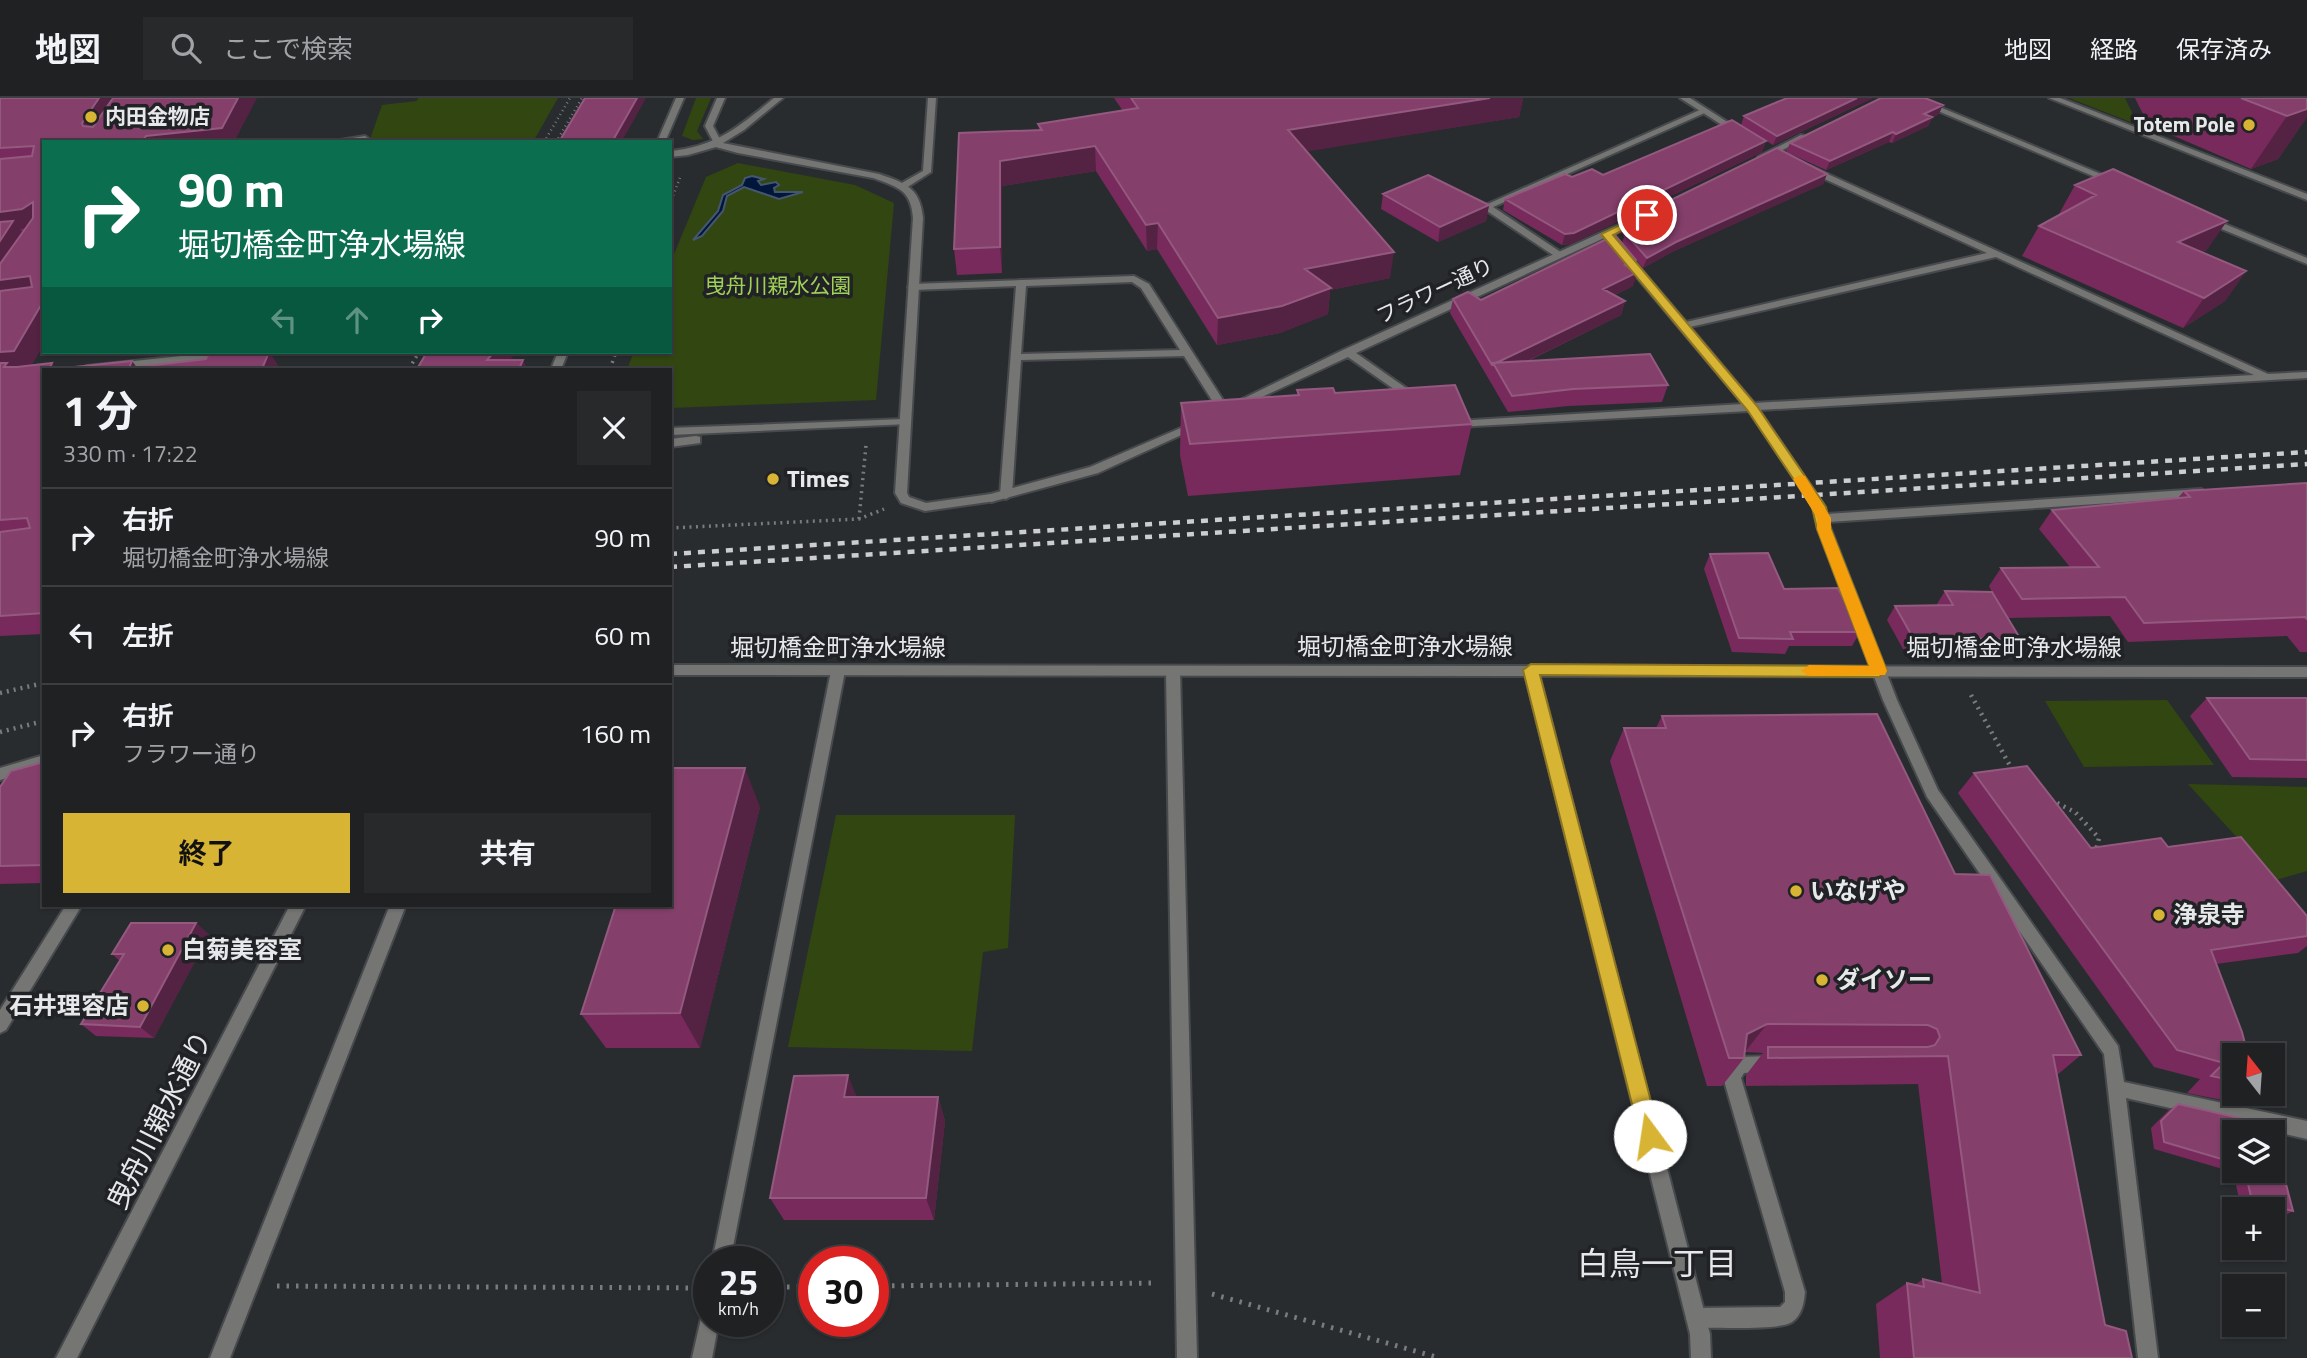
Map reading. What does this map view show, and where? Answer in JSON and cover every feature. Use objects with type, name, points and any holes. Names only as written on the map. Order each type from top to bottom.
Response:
[{"type":"street","points":[[662,140],[680,98]]},
{"type":"street","points":[[719,145],[709,126],[721,98]]},
{"type":"street","points":[[672,153],[703,150],[719,145],[779,98]]},
{"type":"street","points":[[904,186],[927,172],[932,98]]},
{"type":"street","points":[[1684,98],[1751,139]]},
{"type":"street","points":[[1911,98],[2131,189]]},
{"type":"street","points":[[2053,98],[2307,197]]},
{"type":"street","points":[[1559,255],[1486,207],[1705,111]]},
{"type":"street","points":[[1749,163],[1811,134]]},
{"type":"street","points":[[354,140],[365,139]]},
{"type":"street","points":[[719,145],[883,178],[904,186],[915,198],[914,287],[900,483],[905,500]]},
{"type":"street","points":[[1762,145],[1785,157]]},
{"type":"street","points":[[1798,163],[2267,377]]},
{"type":"street","name":"フラワー通り","points":[[905,500],[934,506],[991,498],[1094,470],[1653,212]]},
{"type":"street","points":[[2194,215],[2307,261]]},
{"type":"street","points":[[1606,234],[1753,409],[1824,518],[1824,529],[1879,671],[1932,793],[2112,1052],[2148,1358]]},
{"type":"street","points":[[1683,326],[1997,254]]},
{"type":"street","points":[[914,287],[1133,279],[1145,285],[1224,411]]},
{"type":"street","points":[[1006,495],[1021,283]]},
{"type":"street","points":[[1347,352],[1422,403]]},
{"type":"street","points":[[96,368],[228,354]]},
{"type":"street","points":[[1016,357],[1188,354]]},
{"type":"street","points":[[1443,417],[1454,425],[2307,375]]},
{"type":"street","points":[[672,432],[904,426]]},
{"type":"street","points":[[672,443],[904,426]]},
{"type":"street","points":[[1824,518],[2210,492]]},
{"type":"street","name":"堀切橋金町浄水場線","points":[[672,670],[2307,672]]},
{"type":"street","points":[[1531,670],[1696,1318],[1701,1358]]},
{"type":"street","points":[[724,1246],[838,671]]},
{"type":"street","points":[[1173,671],[1187,1358]]},
{"type":"street","points":[[0,774],[42,762]]},
{"type":"street","points":[[0,1025],[73,907]]},
{"type":"street","name":"曳舟川親水通り","points":[[66,1358],[297,907]]},
{"type":"street","points":[[220,1358],[316,1107],[397,907]]},
{"type":"street","points":[[1696,1318],[1773,1318],[1783,1317],[1792,1311],[1794,1292],[1732,1077],[1734,1069],[1745,1063],[1784,1064]]},
{"type":"street","points":[[2116,1088],[2307,1130]]},
{"type":"street","points":[[702,1358],[706,1337]]},
{"type":"path","points":[[545,140],[570,98]]},
{"type":"path","points":[[557,140],[582,98]]},
{"type":"path","points":[[672,198],[682,171]]},
{"type":"path","points":[[859,519],[867,437]]},
{"type":"path","points":[[672,528],[859,519],[905,500]]},
{"type":"path","points":[[1957,670],[2020,783]]},
{"type":"path","points":[[0,693],[42,683]]},
{"type":"path","points":[[0,732],[42,722]]},
{"type":"path","points":[[2042,795],[2075,812],[2099,838],[2095,852],[2087,849]]},
{"type":"path","points":[[248,1286],[693,1288]]},
{"type":"green space","points":[[418,98],[558,98],[534,140],[370,140],[382,105],[417,101]]},
{"type":"green space","points":[[696,98],[711,98],[697,131],[703,139],[693,140],[682,136]]},
{"type":"green space","points":[[2069,98],[2125,98],[2138,125]]},
{"type":"green space","name":"曳舟川親水公園","points":[[738,163],[855,185],[894,203],[876,400],[672,408],[672,368],[627,368],[633,354],[672,354],[672,259],[706,177]]},
{"type":"green space","points":[[2167,700],[2214,765],[2084,767],[2045,701]]},
{"type":"green space","points":[[2188,784],[2307,787],[2307,871],[2276,880]]},
{"type":"green space","points":[[836,815],[1015,815],[1008,948],[983,952],[972,1051],[788,1047]]},
{"type":"water","points":[[752,176],[764,179],[758,181],[761,185],[776,182],[779,185],[774,188],[775,192],[803,192],[779,199],[744,187],[727,196],[723,211],[702,236],[693,240],[718,211],[723,195],[742,185],[745,178]]},
{"type":"building","points":[[0,98],[99,98],[82,123],[83,126],[93,127],[113,98],[238,98],[222,128],[146,136],[143,140],[42,140],[42,303],[14,351],[0,352],[0,291],[32,287],[30,276],[0,280],[0,264],[33,218],[33,202],[22,209],[0,212],[0,159],[32,156],[34,146],[0,148]]},
{"type":"building","points":[[585,98],[637,98],[613,140],[560,140]]},
{"type":"building","points":[[1131,98],[1490,98],[1288,130],[1394,252],[1305,269],[1331,288],[1282,306],[1218,318],[1158,223],[1146,225],[1095,146],[1000,161],[1000,247],[954,249],[959,133],[1042,130],[1038,124],[1138,108]]},
{"type":"building","points":[[1787,98],[1857,98],[1777,136],[1744,116]]},
{"type":"building","points":[[1881,98],[1925,98],[1943,105],[1924,114],[1932,117],[1830,161],[1790,143]]},
{"type":"building","points":[[2241,98],[2307,98],[2307,109],[2287,116]]},
{"type":"building","points":[[1732,120],[1766,141],[1574,233],[1565,234],[1505,199],[1565,174],[1572,177],[1592,169],[1603,175]]},
{"type":"building","points":[[1777,148],[1827,174],[1676,242],[1647,258],[1625,233],[1629,231],[1626,224],[1622,224]]},
{"type":"building","points":[[2113,169],[2227,221],[2178,242],[2246,271],[2204,298],[2039,226],[2096,195],[2075,185]]},
{"type":"building","points":[[1428,175],[1489,205],[1440,227],[1383,194]]},
{"type":"building","points":[[13,221],[0,241],[0,222]]},
{"type":"building","points":[[1615,235],[1636,260],[1625,265],[1638,272],[1603,289],[1625,301],[1492,365],[1453,299],[1468,292],[1481,300]]},
{"type":"building","points":[[209,354],[268,354],[262,368],[129,368],[206,359]]},
{"type":"building","points":[[426,354],[492,354],[487,360],[523,360],[519,368],[418,368]]},
{"type":"building","points":[[1650,354],[1668,385],[1573,389],[1512,396],[1493,363]]},
{"type":"building","points":[[132,361],[129,368],[65,368]]},
{"type":"building","points":[[0,363],[7,363],[4,367],[17,367],[52,363],[50,368],[42,368],[42,613],[0,616],[0,532],[30,528],[27,518],[0,520]]},
{"type":"building","points":[[1455,385],[1472,424],[1190,444],[1181,403],[1299,395],[1297,390],[1333,388],[1335,393]]},
{"type":"building","points":[[2307,483],[2307,619],[2144,623],[2125,597],[2022,599],[2001,568],[2099,567],[2052,510],[2190,497],[2184,491]]},
{"type":"building","points":[[1768,553],[1784,589],[1838,588],[1860,632],[1790,632],[1793,639],[1739,638],[1710,554]]},
{"type":"building","points":[[1945,591],[1992,592],[2021,640],[1912,636],[1895,606],[1953,605]]},
{"type":"building","points":[[2207,698],[2307,698],[2307,760],[2250,759]]},
{"type":"building","points":[[1877,714],[1955,874],[1990,875],[2081,1055],[2053,1055],[2105,1325],[2126,1331],[2132,1358],[1914,1358],[1907,1283],[1924,1287],[1923,1279],[1980,1293],[1948,1056],[1768,1058],[1768,1047],[1928,1047],[1935,1045],[1940,1037],[1937,1029],[1928,1025],[1767,1024],[1747,1034],[1744,1058],[1729,1058],[1624,728],[1666,728],[1662,716]]},
{"type":"building","points":[[42,763],[42,865],[0,866],[0,787],[11,771]]},
{"type":"building","points":[[2027,766],[2091,848],[2161,838],[2168,847],[2241,837],[2307,916],[2307,936],[2211,950],[2245,1043],[2222,1043],[2222,1062],[2177,1050],[1974,773]]},
{"type":"building","points":[[672,768],[745,768],[680,1013],[581,1014],[615,907],[672,907]]},
{"type":"building","points":[[131,923],[196,923],[140,1027],[81,1024],[124,954],[112,954]]},
{"type":"building","points":[[2222,1065],[2222,1078],[2211,1076]]},
{"type":"building","points":[[848,1075],[844,1097],[938,1097],[926,1198],[770,1198],[794,1076]]},
{"type":"building","points":[[2178,1104],[2248,1120],[2222,1120],[2222,1159],[2164,1142],[2161,1121]]},
{"type":"building","points":[[2285,1180],[2293,1211],[2285,1209],[2285,1197],[2251,1197],[2248,1183],[2285,1183]]},
{"type":"railway","points":[[672,554],[2307,452]]},
{"type":"railway","points":[[672,567],[2307,464]]},
{"type":"slow traffic","points":[[1800,479],[1824,518],[1824,529],[1879,671],[1809,671]]},
{"type":"place","name":"内田金物店","points":[[91,117]]},
{"type":"place","name":"Totem Pole","points":[[2249,125]]},
{"type":"place","name":"Times","points":[[773,479]]},
{"type":"place","name":"いなげや","points":[[1796,891]]},
{"type":"place","name":"浄泉寺","points":[[2159,915]]},
{"type":"place","name":"白菊美容室","points":[[168,950]]},
{"type":"place","name":"ダイソー","points":[[1822,980]]},
{"type":"place","name":"石井理容店","points":[[143,1006]]},
{"type":"district","name":"白鳥一丁目","points":[[1657,1264]]},
{"type":"route","points":[[1647,215],[1606,234],[1753,409],[1819,507],[1824,518],[1824,529],[1879,671],[1531,670],[1650,1136]]}]
